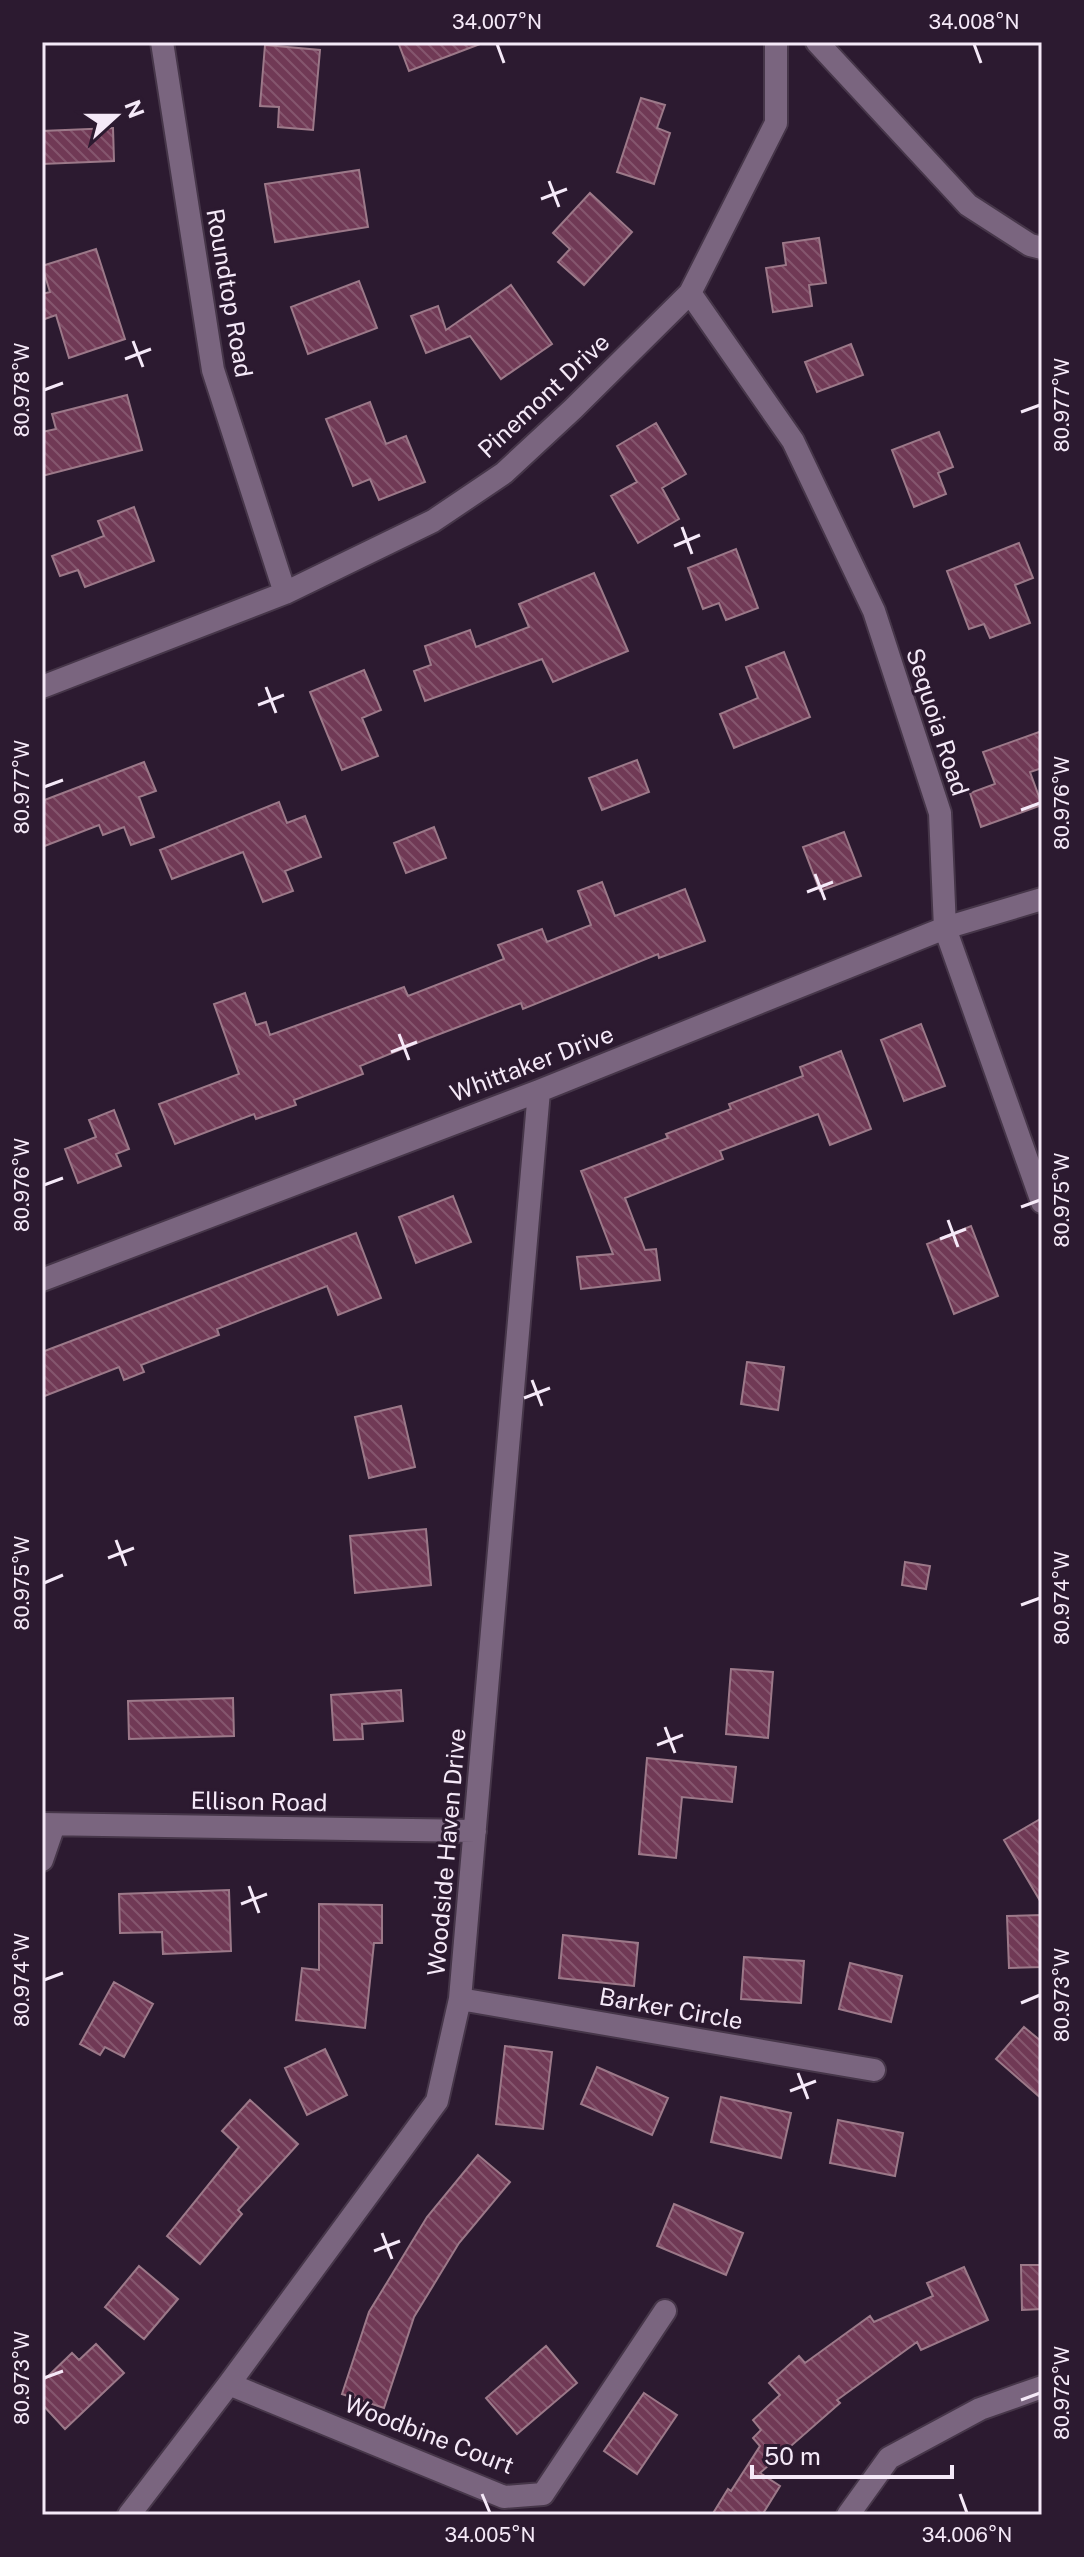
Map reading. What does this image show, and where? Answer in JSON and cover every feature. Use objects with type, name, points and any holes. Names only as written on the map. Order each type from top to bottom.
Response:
[{"type":"street","name":"Roundtop Road","points":[[162,42],[213,370],[285,593]]},
{"type":"street","name":"Pinemont Drive","points":[[42,687],[285,593],[433,521],[504,473],[690,293],[776,123],[776,42]]},
{"type":"street","points":[[817,42],[968,205],[1030,245],[1042,248]]},
{"type":"street","name":"Sequoia Road","points":[[690,293],[793,441],[874,611],[940,813],[945,928],[1042,1202]]},
{"type":"street","name":"Whittaker Drive","points":[[42,1280],[539,1091],[945,928],[1042,899]]},
{"type":"street","name":"Woodside Haven Drive","points":[[129,2515],[437,2101],[460,1999],[539,1091]]},
{"type":"street","points":[[42,1860],[48,1824]]},
{"type":"street","name":"Ellison Road","points":[[48,1824],[475,1831]]},
{"type":"street","name":"Barker Circle","points":[[460,1999],[874,2070]]},
{"type":"street","name":"Woodbine Court","points":[[229,2384],[504,2497],[543,2494],[665,2311]]},
{"type":"street","points":[[848,2515],[889,2458],[980,2409],[1042,2387]]},
{"type":"building","points":[[398,42],[480,42],[480,44],[409,71]]},
{"type":"building","points":[[265,45],[320,50],[313,130],[278,127],[279,107],[260,106]]},
{"type":"building","points":[[641,98],[665,105],[657,128],[670,133],[654,184],[617,172]]},
{"type":"building","points":[[113,128],[114,161],[42,164],[42,131]]},
{"type":"building","points":[[359,170],[368,227],[275,242],[265,184]]},
{"type":"building","points":[[590,193],[632,232],[584,285],[558,262],[570,249],[553,233]]},
{"type":"building","points":[[819,238],[826,283],[809,285],[812,306],[773,312],[766,268],[786,265],[783,243]]},
{"type":"building","points":[[96,249],[125,339],[69,358],[56,315],[42,320],[42,294],[50,292],[42,266]]},
{"type":"building","points":[[359,281],[377,328],[308,354],[291,307]]},
{"type":"building","points":[[511,285],[552,344],[501,379],[470,336],[426,353],[411,316],[438,306],[446,330]]},
{"type":"building","points":[[851,344],[863,375],[817,392],[805,362]]},
{"type":"building","points":[[127,395],[142,450],[42,476],[42,432],[56,429],[52,414]]},
{"type":"building","points":[[370,402],[386,444],[406,436],[425,482],[379,500],[370,479],[353,486],[326,419]]},
{"type":"building","points":[[656,423],[686,474],[662,488],[679,519],[638,543],[611,496],[637,482],[617,446]]},
{"type":"building","points":[[939,432],[953,467],[938,473],[946,494],[914,507],[892,450]]},
{"type":"building","points":[[134,507],[154,561],[85,587],[78,570],[60,576],[52,556],[104,536],[98,521]]},
{"type":"building","points":[[1019,543],[1033,578],[1015,585],[1030,623],[990,638],[984,624],[969,629],[947,571]]},
{"type":"building","points":[[736,549],[758,608],[726,620],[719,603],[703,609],[688,568]]},
{"type":"building","points":[[594,573],[628,651],[553,682],[542,659],[425,701],[414,671],[431,665],[425,646],[470,630],[476,647],[529,627],[519,604]]},
{"type":"building","points":[[784,652],[810,717],[734,748],[720,714],[758,698],[746,667]]},
{"type":"building","points":[[364,670],[381,710],[362,718],[378,756],[342,770],[310,692]]},
{"type":"building","points":[[1042,731],[1042,768],[1030,772],[1042,805],[981,827],[970,793],[995,784],[983,752]]},
{"type":"building","points":[[637,760],[649,792],[602,810],[589,778]]},
{"type":"building","points":[[144,762],[156,791],[139,797],[154,837],[131,845],[124,827],[103,835],[99,825],[42,847],[42,801]]},
{"type":"building","points":[[279,802],[287,823],[305,816],[321,857],[285,871],[293,891],[263,902],[243,852],[172,879],[160,850]]},
{"type":"building","points":[[434,827],[446,858],[406,873],[394,843]]},
{"type":"building","points":[[844,832],[861,876],[820,891],[803,847]]},
{"type":"building","points":[[602,882],[615,916],[685,889],[705,941],[659,958],[658,954],[523,1009],[521,1003],[424,1040],[360,1066],[363,1074],[294,1100],[296,1105],[256,1119],[254,1114],[175,1144],[159,1104],[239,1074],[214,1004],[245,993],[256,1025],[266,1022],[270,1035],[404,987],[408,996],[504,959],[498,945],[542,929],[547,942],[591,925],[578,891]]},
{"type":"building","points":[[921,1024],[945,1086],[904,1101],[881,1040]]},
{"type":"building","points":[[841,1051],[871,1129],[830,1145],[818,1114],[720,1151],[723,1159],[625,1198],[645,1250],[656,1249],[660,1280],[581,1289],[577,1257],[613,1254],[581,1171],[668,1138],[666,1134],[731,1109],[729,1104],[803,1076],[800,1067]]},
{"type":"building","points":[[114,1110],[129,1149],[116,1154],[121,1166],[78,1183],[65,1149],[96,1137],[89,1120]]},
{"type":"building","points":[[453,1196],[471,1242],[416,1263],[399,1217]]},
{"type":"building","points":[[971,1226],[998,1296],[954,1314],[927,1244]]},
{"type":"building","points":[[356,1233],[381,1298],[338,1315],[327,1286],[217,1329],[219,1335],[141,1365],[144,1372],[124,1380],[119,1367],[42,1397],[42,1352]]},
{"type":"building","points":[[747,1362],[784,1367],[778,1410],[741,1404]]},
{"type":"building","points":[[401,1406],[415,1467],[369,1478],[355,1417]]},
{"type":"building","points":[[426,1529],[431,1585],[355,1593],[350,1536]]},
{"type":"building","points":[[905,1562],[930,1566],[926,1589],[902,1585]]},
{"type":"building","points":[[731,1669],[773,1672],[768,1738],[726,1734]]},
{"type":"building","points":[[401,1690],[403,1721],[362,1724],[363,1739],[334,1740],[331,1695]]},
{"type":"building","points":[[233,1698],[234,1736],[129,1739],[128,1701]]},
{"type":"building","points":[[647,1758],[736,1767],[732,1802],[682,1797],[676,1858],[639,1854]]},
{"type":"building","points":[[1042,1818],[1042,1904],[1004,1840]]},
{"type":"building","points":[[229,1890],[231,1951],[163,1954],[162,1932],[120,1933],[119,1894]]},
{"type":"building","points":[[319,1904],[382,1905],[382,1943],[374,1943],[365,2028],[296,2020],[302,1968],[319,1970]]},
{"type":"building","points":[[1042,1915],[1042,1967],[1009,1968],[1007,1916]]},
{"type":"building","points":[[563,1935],[638,1943],[634,1986],[559,1978]]},
{"type":"building","points":[[744,1957],[804,1961],[801,2003],[741,1999]]},
{"type":"building","points":[[850,1963],[902,1976],[891,2022],[839,2009]]},
{"type":"building","points":[[114,1982],[153,2004],[124,2057],[105,2047],[100,2055],[80,2044]]},
{"type":"building","points":[[1024,2027],[1042,2042],[1042,2099],[996,2059]]},
{"type":"building","points":[[505,2046],[552,2052],[543,2129],[496,2124]]},
{"type":"building","points":[[325,2049],[347,2095],[307,2115],[285,2068]]},
{"type":"building","points":[[597,2067],[668,2098],[652,2135],[581,2104]]},
{"type":"building","points":[[721,2097],[791,2113],[781,2158],[711,2142]]},
{"type":"building","points":[[250,2100],[298,2144],[238,2210],[242,2214],[200,2264],[167,2236],[239,2147],[222,2131]]},
{"type":"building","points":[[838,2120],[903,2133],[895,2176],[830,2163]]},
{"type":"building","points":[[478,2155],[510,2182],[459,2243],[414,2317],[384,2408],[342,2394],[369,2312],[427,2217]]},
{"type":"building","points":[[674,2204],[743,2233],[726,2275],[657,2246]]},
{"type":"building","points":[[1021,2265],[1042,2265],[1042,2309],[1022,2310]]},
{"type":"building","points":[[139,2266],[178,2299],[144,2339],[105,2307]]},
{"type":"building","points":[[964,2267],[988,2320],[921,2350],[917,2342],[837,2400],[840,2403],[760,2473],[780,2486],[764,2512],[769,2515],[712,2515],[760,2446],[753,2438],[761,2430],[753,2420],[780,2395],[769,2383],[799,2356],[805,2363],[870,2316],[874,2322],[933,2296],[927,2283]]},
{"type":"building","points":[[96,2344],[124,2373],[65,2429],[42,2404],[42,2382],[72,2353],[79,2360]]},
{"type":"building","points":[[546,2346],[577,2383],[517,2434],[486,2398]]},
{"type":"building","points":[[644,2393],[677,2415],[637,2474],[604,2451]]}]
